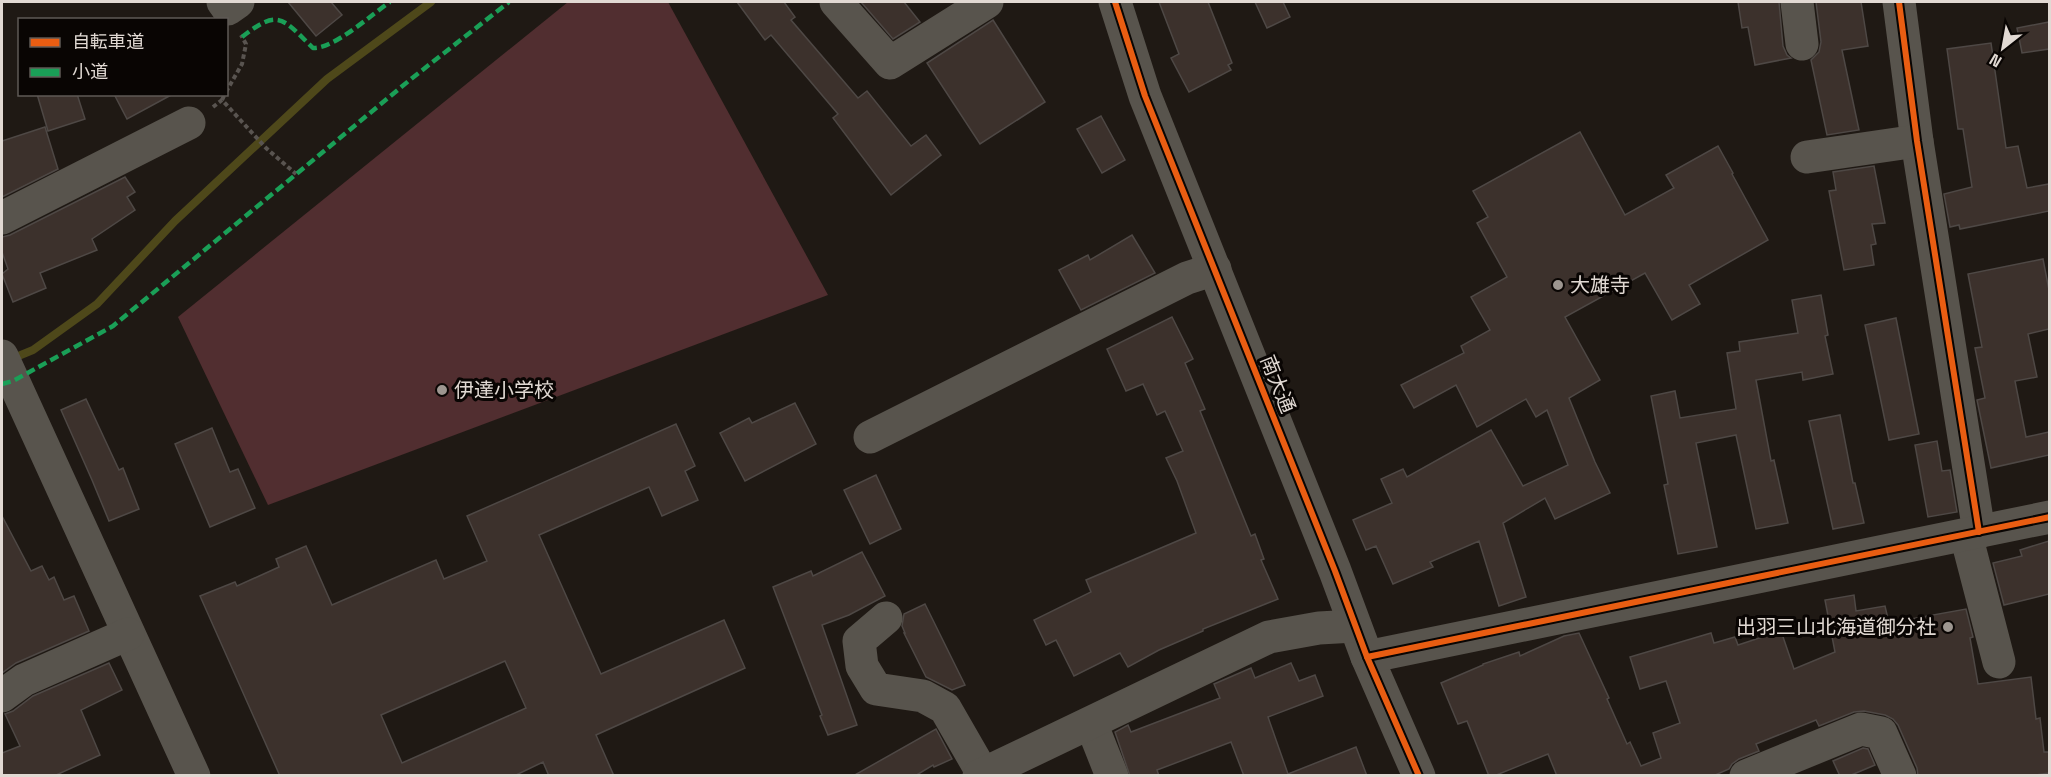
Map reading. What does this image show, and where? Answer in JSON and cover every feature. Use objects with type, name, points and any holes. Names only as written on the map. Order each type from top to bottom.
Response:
[{"type":"street","points":[[836,2],[890,63],[987,2]]},
{"type":"street","name":"南大通","points":[[1115,2],[1145,96],[1335,571],[1366,657],[1419,776]]},
{"type":"street","points":[[1797,2],[1802,44]]},
{"type":"street","points":[[1899,2],[1972,533],[1999,662]]},
{"type":"street","points":[[2,218],[189,123]]},
{"type":"street","points":[[1807,157],[1917,141]]},
{"type":"street","points":[[870,437],[1187,278],[1215,269]]},
{"type":"street","points":[[5,366],[194,776]]},
{"type":"street","points":[[1366,657],[2049,517]]},
{"type":"street","points":[[886,618],[859,641],[862,666],[876,689],[923,696],[945,708],[981,775],[1269,637],[1318,628],[1354,626]]},
{"type":"street","points":[[2,696],[24,680],[128,634]]},
{"type":"street","points":[[1091,723],[1112,776]]},
{"type":"street","points":[[1746,776],[1861,729],[1881,733],[1900,776]]},
{"type":"path","points":[[228,89],[242,64],[246,44],[230,4]]},
{"type":"path","points":[[222,100],[224,96]]},
{"type":"path","points":[[241,122],[296,174]]},
{"type":"shaded area","points":[[568,2],[668,2],[828,295],[268,505],[178,317]]},
{"type":"building","points":[[288,2],[331,2],[342,15],[316,36]]},
{"type":"building","points":[[737,2],[784,2],[795,17],[791,20],[858,98],[867,91],[911,146],[926,135],[941,155],[891,195],[833,118],[838,114],[771,35],[765,40]]},
{"type":"building","points":[[861,2],[904,2],[920,22],[893,39]]},
{"type":"building","points":[[1159,2],[1208,2],[1232,63],[1228,65],[1231,70],[1189,92],[1171,58],[1179,54]]},
{"type":"building","points":[[1255,2],[1283,2],[1290,17],[1267,28]]},
{"type":"building","points":[[1738,2],[1779,2],[1783,46],[1791,58],[1755,65],[1748,27],[1742,28]]},
{"type":"building","points":[[1816,2],[1861,2],[1868,46],[1842,50],[1859,130],[1827,135],[1811,60],[1819,52],[1821,42]]},
{"type":"building","points":[[993,20],[1045,102],[980,144],[927,63]]},
{"type":"building","points":[[2049,22],[2049,49],[2022,53],[2017,28]]},
{"type":"building","points":[[1991,43],[2006,148],[2018,146],[2027,188],[2049,184],[2049,211],[1960,229],[1959,225],[1950,227],[1944,194],[1972,187],[1963,129],[1958,129],[1947,49]]},
{"type":"building","points":[[38,96],[78,96],[85,119],[48,131]]},
{"type":"building","points":[[115,96],[169,96],[127,119]]},
{"type":"building","points":[[1101,116],[1125,160],[1102,173],[1077,129]]},
{"type":"building","points":[[45,127],[58,169],[2,197],[2,141]]},
{"type":"building","points":[[1580,132],[1625,215],[1674,188],[1666,175],[1718,146],[1768,240],[1689,285],[1700,304],[1672,320],[1645,273],[1565,317],[1600,380],[1569,398],[1610,493],[1555,519],[1545,498],[1503,523],[1526,597],[1499,606],[1479,541],[1430,562],[1433,567],[1393,584],[1376,546],[1366,550],[1353,520],[1392,503],[1381,479],[1403,469],[1407,477],[1491,430],[1523,486],[1568,465],[1547,410],[1536,417],[1526,399],[1477,427],[1456,385],[1414,408],[1401,385],[1464,353],[1461,346],[1490,330],[1471,297],[1507,277],[1477,223],[1488,217],[1473,191]]},
{"type":"building","points":[[1874,166],[1885,223],[1872,224],[1876,244],[1871,245],[1874,265],[1844,270],[1829,191],[1836,190],[1833,172]]},
{"type":"building","points":[[125,177],[135,192],[127,197],[135,210],[92,239],[97,250],[40,273],[46,288],[13,302],[2,274],[8,269],[2,252],[2,237]]},
{"type":"building","points":[[1132,235],[1155,273],[1081,310],[1059,270],[1088,255],[1090,260]]},
{"type":"building","points":[[2043,259],[2049,290],[2049,329],[2028,334],[2037,377],[2015,381],[2026,437],[2049,432],[2049,455],[1991,468],[1977,400],[1985,398],[1975,348],[1982,347],[1968,274]]},
{"type":"building","points":[[1821,295],[1828,335],[1825,336],[1833,374],[1803,380],[1802,372],[1756,380],[1771,461],[1774,460],[1788,523],[1756,529],[1736,435],[1696,443],[1717,547],[1678,554],[1664,485],[1668,484],[1651,396],[1675,391],[1680,418],[1736,409],[1727,353],[1740,351],[1739,342],[1798,333],[1792,300]]},
{"type":"building","points":[[1172,317],[1193,359],[1185,363],[1205,409],[1200,411],[1251,536],[1255,534],[1264,559],[1261,560],[1278,599],[1203,629],[1128,667],[1120,653],[1074,676],[1056,640],[1046,645],[1034,620],[1091,592],[1086,580],[1196,533],[1166,458],[1183,451],[1165,411],[1157,415],[1143,384],[1126,391],[1107,349]]},
{"type":"building","points":[[1896,318],[1919,434],[1889,440],[1865,325]]},
{"type":"building","points":[[86,399],[119,470],[123,468],[139,509],[109,521],[61,410]]},
{"type":"building","points":[[795,403],[816,444],[745,481],[720,433],[749,418],[752,423]]},
{"type":"building","points":[[1840,415],[1853,483],[1855,483],[1864,523],[1833,529],[1809,421]]},
{"type":"building","points":[[676,424],[695,466],[685,471],[698,500],[662,516],[649,487],[539,535],[601,674],[724,620],[745,668],[596,735],[614,776],[549,776],[543,762],[514,776],[280,776],[200,596],[235,582],[237,586],[279,567],[276,559],[306,546],[332,605],[436,560],[444,579],[487,561],[467,516]],"holes":[[[505,661],[526,708],[402,763],[381,715]]]},
{"type":"building","points":[[212,428],[230,472],[238,469],[255,508],[210,527],[175,444]]},
{"type":"building","points":[[1937,441],[1942,471],[1950,470],[1957,512],[1928,517],[1915,445]]},
{"type":"building","points":[[876,475],[901,529],[870,544],[844,490]]},
{"type":"building","points":[[2,516],[31,571],[42,566],[49,580],[54,577],[64,600],[74,596],[89,631],[16,663],[2,673]]},
{"type":"building","points":[[2049,541],[2049,594],[2004,605],[1993,563],[2022,556],[2020,550]]},
{"type":"building","points":[[862,552],[885,596],[849,615],[822,625],[857,725],[828,735],[773,587],[811,571],[813,576]]},
{"type":"building","points":[[1854,595],[1856,611],[1885,606],[1889,623],[1966,609],[1973,637],[1970,638],[1978,684],[2031,677],[2036,719],[2040,718],[2044,752],[2049,752],[2049,773],[2028,776],[1918,776],[1917,768],[1898,725],[1885,715],[1864,711],[1854,712],[1819,726],[1816,720],[1756,744],[1759,751],[1739,759],[1729,769],[1713,776],[1557,776],[1548,754],[1489,776],[1467,721],[1458,724],[1441,683],[1483,664],[1519,652],[1520,656],[1564,636],[1579,633],[1627,744],[1630,742],[1641,766],[1661,758],[1653,733],[1680,723],[1666,681],[1640,689],[1630,657],[1711,633],[1714,643],[1735,637],[1738,645],[1781,631],[1794,669],[1835,652],[1825,600]]},
{"type":"building","points":[[925,604],[965,685],[952,690],[926,677],[904,633],[902,626],[904,614]]},
{"type":"building","points":[[109,663],[122,690],[81,710],[100,755],[54,776],[2,776],[2,753],[20,746],[5,714],[13,711],[33,696]]},
{"type":"building","points":[[1291,663],[1299,681],[1315,675],[1323,696],[1268,717],[1288,774],[1356,747],[1367,776],[1244,776],[1231,742],[1157,770],[1159,776],[1130,776],[1115,732],[1128,725],[1131,732],[1220,698],[1214,684],[1251,668],[1255,678]]},
{"type":"building","points":[[936,729],[952,759],[934,767],[933,765],[915,776],[853,776]]},
{"type":"building","points":[[1863,748],[1868,749],[1875,765],[1849,776],[1840,776],[1833,761]]},
{"type":"waterway","points":[[11,359],[33,350],[97,304],[175,221],[327,79],[431,2]]},
{"type":"marked path","points":[[242,37],[264,22],[280,20],[313,48],[322,47],[353,30],[390,2]]},
{"type":"marked path","points":[[2,384],[13,381],[113,326],[411,79],[509,2]]},
{"type":"cycle path","points":[[1115,2],[1145,96],[1335,571],[1367,657],[1419,776]]},
{"type":"cycle path","points":[[1899,2],[1917,141],[1979,532]]},
{"type":"cycle path","points":[[1367,657],[2050,517]]},
{"type":"place","name":"大雄寺","points":[[1558,285]]},
{"type":"place","name":"伊達小学校","points":[[442,390]]},
{"type":"place","name":"出羽三山北海道御分社","points":[[1948,627]]}]
